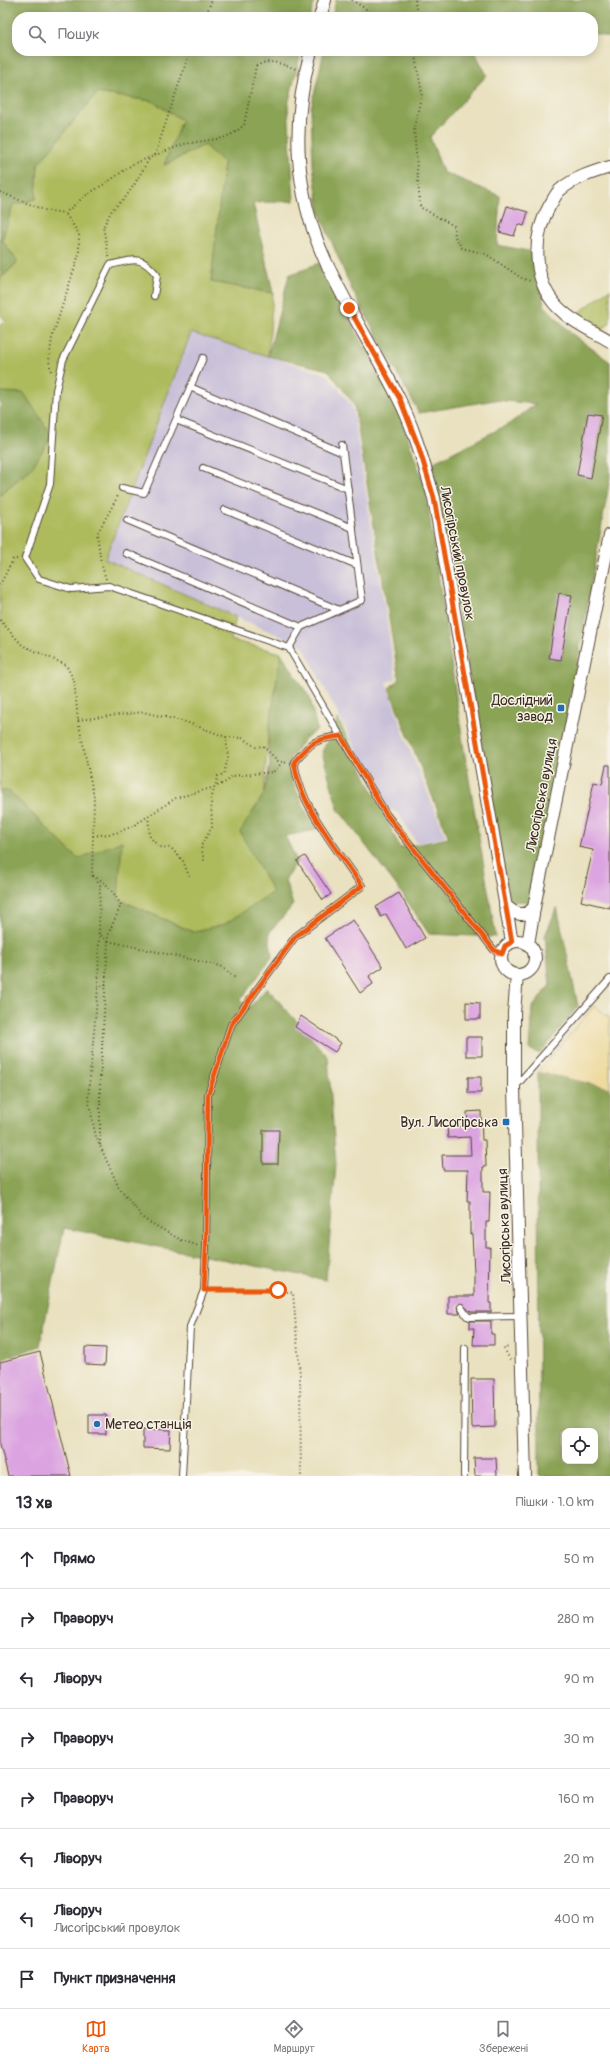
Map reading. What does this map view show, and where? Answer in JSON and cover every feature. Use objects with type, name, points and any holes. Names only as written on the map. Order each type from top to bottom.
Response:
[{"type":"street","points":[[321,12],[325,0]]},
{"type":"street","name":"Лисогірський провулок","points":[[310,56],[302,87],[297,133],[300,172],[307,210],[315,235],[336,284],[400,399],[419,448],[434,498],[512,942]]},
{"type":"street","points":[[610,167],[590,172],[559,190],[544,216],[538,232],[536,251],[544,288],[562,312],[610,341]]},
{"type":"street","name":"Лисогірська вулиця","points":[[528,944],[534,907],[610,535]]},
{"type":"street","points":[[505,904],[512,912],[521,915],[529,913],[534,907]]},
{"type":"street","points":[[520,941],[528,944],[533,950],[535,958],[533,966],[523,974],[517,975],[506,969],[502,962],[502,954],[505,946],[512,942],[520,941]]},
{"type":"street","name":"Лисогірська вулиця","points":[[517,975],[514,1013],[514,1088],[526,1476]]},
{"type":"lane","points":[[154,296],[157,275],[147,263],[135,259],[110,265],[63,360],[56,390],[50,484],[25,558],[39,579],[71,589],[109,586],[289,648],[386,814],[494,950],[502,954]]},
{"type":"lane","points":[[122,488],[144,493],[203,358]]},
{"type":"lane","points":[[190,387],[343,453]]},
{"type":"lane","points":[[176,420],[348,489]]},
{"type":"lane","points":[[289,648],[300,627],[362,600],[342,445]]},
{"type":"lane","points":[[204,468],[353,528]]},
{"type":"lane","points":[[225,510],[357,565]]},
{"type":"lane","points":[[127,520],[339,610]]},
{"type":"lane","points":[[126,553],[300,627]]},
{"type":"lane","points":[[182,1476],[190,1327],[204,1290],[208,1095],[231,1025],[295,937],[362,886],[307,804],[296,780],[294,762],[307,747],[320,739],[341,736]]},
{"type":"lane","points":[[514,1088],[610,979]]},
{"type":"lane","points":[[461,1307],[466,1316],[470,1317],[522,1316]]},
{"type":"lane","points":[[464,1476],[465,1348]]},
{"type":"path","points":[[207,12],[212,0]]},
{"type":"path","points":[[352,0],[370,12]]},
{"type":"path","points":[[415,0],[416,12]]},
{"type":"path","points":[[155,155],[188,56]]},
{"type":"path","points":[[415,56],[422,93],[414,128],[420,207],[454,226],[455,237],[462,248],[486,254],[523,279],[543,283]]},
{"type":"path","points":[[65,213],[85,196],[112,180],[132,164],[184,144],[223,138],[244,126],[256,66],[263,62],[273,61],[297,69]]},
{"type":"path","points":[[110,265],[103,227],[112,210],[134,186],[150,158]]},
{"type":"path","points":[[0,192],[44,210],[65,213],[79,234],[79,254],[52,338],[49,361],[56,390]]},
{"type":"path","points":[[109,586],[101,563],[97,534],[122,488]]},
{"type":"path","points":[[0,585],[13,559],[25,558]]},
{"type":"path","points":[[0,620],[22,645],[66,665],[74,680],[78,720],[94,797],[92,875],[100,885],[98,988],[88,1098],[96,1137],[119,1188],[144,1219],[181,1240],[206,1248]]},
{"type":"path","points":[[78,720],[143,712],[186,722],[226,737],[242,738],[256,747],[263,746],[282,763]]},
{"type":"path","points":[[204,861],[201,846],[212,827],[211,800],[218,776],[224,774],[228,757],[226,737]]},
{"type":"path","points":[[93,836],[116,833],[132,826],[176,798],[215,787],[226,782],[232,776],[273,772],[282,763],[294,762]]},
{"type":"path","points":[[148,816],[150,837],[159,847],[171,848],[183,861],[189,876]]},
{"type":"path","points":[[92,875],[100,879],[111,889],[121,906],[108,935],[107,983],[100,1084],[100,1148]]},
{"type":"path","points":[[98,933],[108,941],[222,966],[235,978]]},
{"type":"path","points":[[98,988],[107,983]]},
{"type":"path","points":[[204,1290],[278,1290],[293,1293],[300,1375],[301,1476]]},
{"type":"shaded area","points":[[191,332],[328,375],[352,406],[396,679],[386,682],[408,746],[446,837],[417,843],[398,813],[386,807],[303,646],[105,560]]},
{"type":"green space","points":[[0,0],[315,0],[311,12],[12,12],[12,56],[300,56],[288,105],[294,201],[253,203],[273,293],[211,282],[224,163],[204,145],[164,165],[182,120],[152,101],[97,93],[38,164],[36,199],[13,205],[2,240],[18,262],[0,279]]},
{"type":"green space","points":[[336,0],[610,0],[610,38],[598,34],[598,12],[333,12]]},
{"type":"green space","points":[[323,56],[477,56],[487,75],[430,137],[443,172],[500,196],[497,245],[533,252],[544,305],[572,334],[610,362],[610,478],[535,902],[509,901],[432,463],[509,424],[536,404],[495,400],[419,413],[351,288],[320,214],[313,166],[311,108]]},
{"type":"green space","points":[[97,93],[152,101],[182,120],[165,165],[204,145],[224,163],[211,282],[273,293],[268,356],[191,333],[105,559],[236,617],[231,640],[281,653],[268,737],[264,794],[241,832],[273,892],[225,924],[193,932],[118,899],[10,792],[0,790],[0,496],[5,490],[31,469],[24,393],[0,392],[0,325],[6,321],[0,314],[0,279],[18,262],[2,240],[13,204],[36,199],[38,164]]},
{"type":"green space","points":[[319,263],[395,402],[425,487],[464,750],[496,937],[429,934],[399,889],[338,809],[322,752],[338,719],[400,848],[449,838],[389,688],[399,680],[354,404],[328,370],[268,356],[289,275]]},
{"type":"green space","points":[[610,289],[610,323],[601,331],[577,314]]},
{"type":"green space","points":[[0,392],[24,393],[52,436],[31,469],[5,490],[0,496]]},
{"type":"green space","points":[[281,653],[310,698],[317,730],[306,737],[290,758],[292,781],[315,830],[285,836],[297,861],[285,880],[293,905],[269,933],[272,957],[240,1001],[249,1008],[267,988],[328,1057],[336,1165],[326,1280],[64,1228],[40,1346],[0,1360],[0,790],[10,792],[78,859],[122,841],[118,899],[193,932],[225,924],[273,892],[240,832],[264,794],[270,764],[268,737]]},
{"type":"green space","points":[[557,907],[578,1006],[540,1054],[529,1049],[532,1008],[550,985],[545,936]]},
{"type":"green space","points":[[538,1072],[610,1088],[610,1476],[539,1476]]},
{"type":"sand","points":[[594,1006],[610,1018],[610,1088],[538,1072]]},
{"type":"building","points":[[507,206],[528,212],[524,226],[518,224],[514,236],[499,232]]},
{"type":"building","points":[[588,413],[602,415],[591,478],[577,475]]},
{"type":"building","points":[[559,593],[572,595],[561,660],[549,658]]},
{"type":"building","points":[[606,765],[610,765],[610,908],[581,901],[593,850],[579,847],[594,782],[602,784]]},
{"type":"building","points":[[305,856],[331,894],[323,900],[297,861]]},
{"type":"building","points":[[399,893],[425,938],[406,949],[386,914],[381,917],[376,907]]},
{"type":"building","points":[[353,920],[383,967],[369,976],[373,984],[360,993],[325,938]]},
{"type":"building","points":[[466,1002],[480,1003],[480,1019],[466,1019]]},
{"type":"building","points":[[301,1016],[341,1043],[335,1052],[295,1027]]},
{"type":"building","points":[[466,1037],[482,1037],[482,1056],[466,1056]]},
{"type":"building","points":[[468,1077],[481,1077],[481,1093],[468,1093]]},
{"type":"building","points":[[481,1111],[482,1140],[485,1140],[486,1167],[483,1167],[483,1192],[490,1192],[489,1222],[486,1222],[486,1247],[490,1247],[489,1303],[491,1303],[491,1312],[471,1312],[461,1303],[457,1307],[460,1314],[448,1314],[448,1296],[474,1296],[474,1272],[472,1234],[470,1234],[470,1201],[467,1201],[468,1170],[443,1170],[442,1155],[471,1155],[470,1137],[448,1138],[447,1127],[468,1126],[467,1112]]},
{"type":"building","points":[[263,1130],[279,1130],[278,1164],[263,1164]]},
{"type":"building","points":[[470,1321],[491,1321],[491,1334],[494,1334],[494,1345],[473,1345],[474,1328],[470,1328]]},
{"type":"building","points":[[85,1347],[106,1348],[105,1365],[85,1364]]},
{"type":"building","points":[[40,1352],[71,1476],[8,1476],[0,1444],[0,1362]]},
{"type":"building","points":[[471,1379],[494,1379],[495,1427],[472,1428]]},
{"type":"building","name":"Метео станція","points":[[89,1415],[106,1415],[106,1434],[89,1434]]},
{"type":"building","points":[[143,1429],[171,1430],[170,1449],[143,1448]]},
{"type":"building","points":[[474,1458],[496,1458],[497,1476],[475,1476]]},
{"type":"place","name":"Дослідний завод","points":[[561,708]]},
{"type":"place","name":"Вул. Лисогірська","points":[[506,1122]]},
{"type":"place","name":"Метео станція","points":[[97,1424]]},
{"type":"route","points":[[278,1290],[204,1290],[208,1095],[231,1025],[295,937],[362,886],[307,804],[296,780],[294,762],[307,747],[320,739],[341,736],[386,814],[494,950],[502,954],[505,946],[512,942],[434,498],[419,448],[400,399],[349,308]]}]
